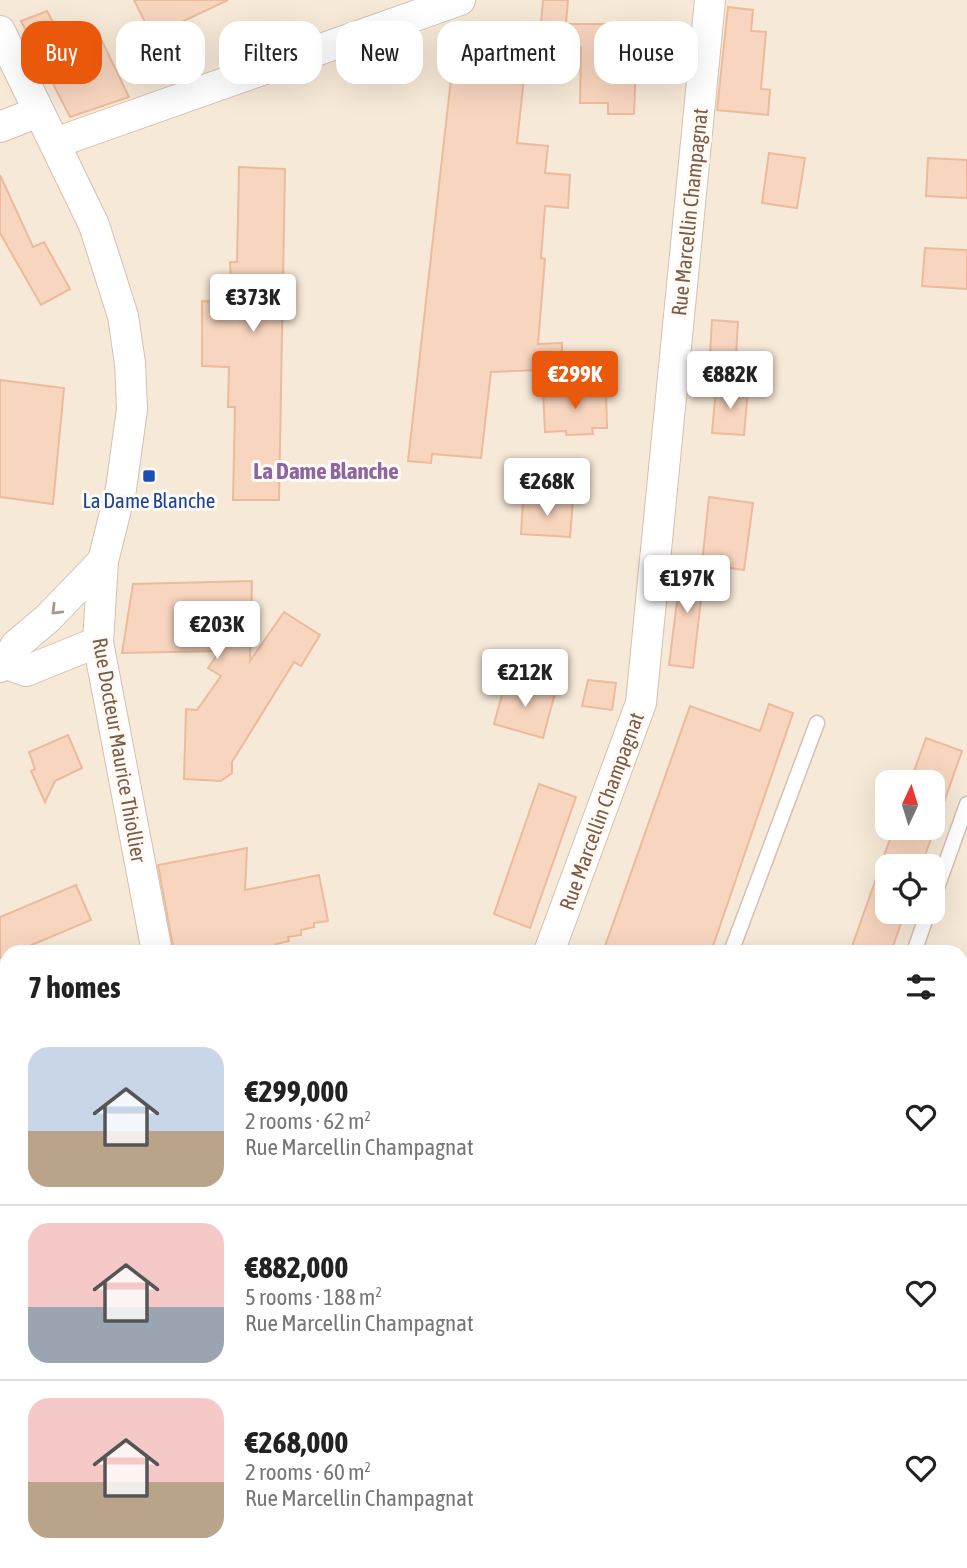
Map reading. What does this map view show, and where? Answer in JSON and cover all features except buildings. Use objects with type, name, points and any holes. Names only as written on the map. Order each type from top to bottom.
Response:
[{"type":"street","points":[[55,143],[460,0]]},
{"type":"street","name":"Rue Marcellin Champagnat","points":[[552,945],[641,703],[710,0]]},
{"type":"street","name":"Rue Docteur Maurice Thiollier","points":[[0,31],[94,225],[123,316],[130,363],[132,409],[121,489],[103,561],[98,642],[156,945]]},
{"type":"street","points":[[0,127],[38,112]]},
{"type":"street","points":[[98,642],[26,671],[3,665],[15,646],[48,618],[103,561]]},
{"type":"lane","points":[[734,945],[817,723]]},
{"type":"lane","points":[[945,865],[967,804]]},
{"type":"lane","points":[[916,945],[924,924]]},
{"type":"shaded area","points":[[0,0],[967,0],[967,945],[0,945]]},
{"type":"place","name":"La Dame Blanche","points":[[149,476]]},
{"type":"district","name":"La Dame Blanche","points":[[326,471]]}]
